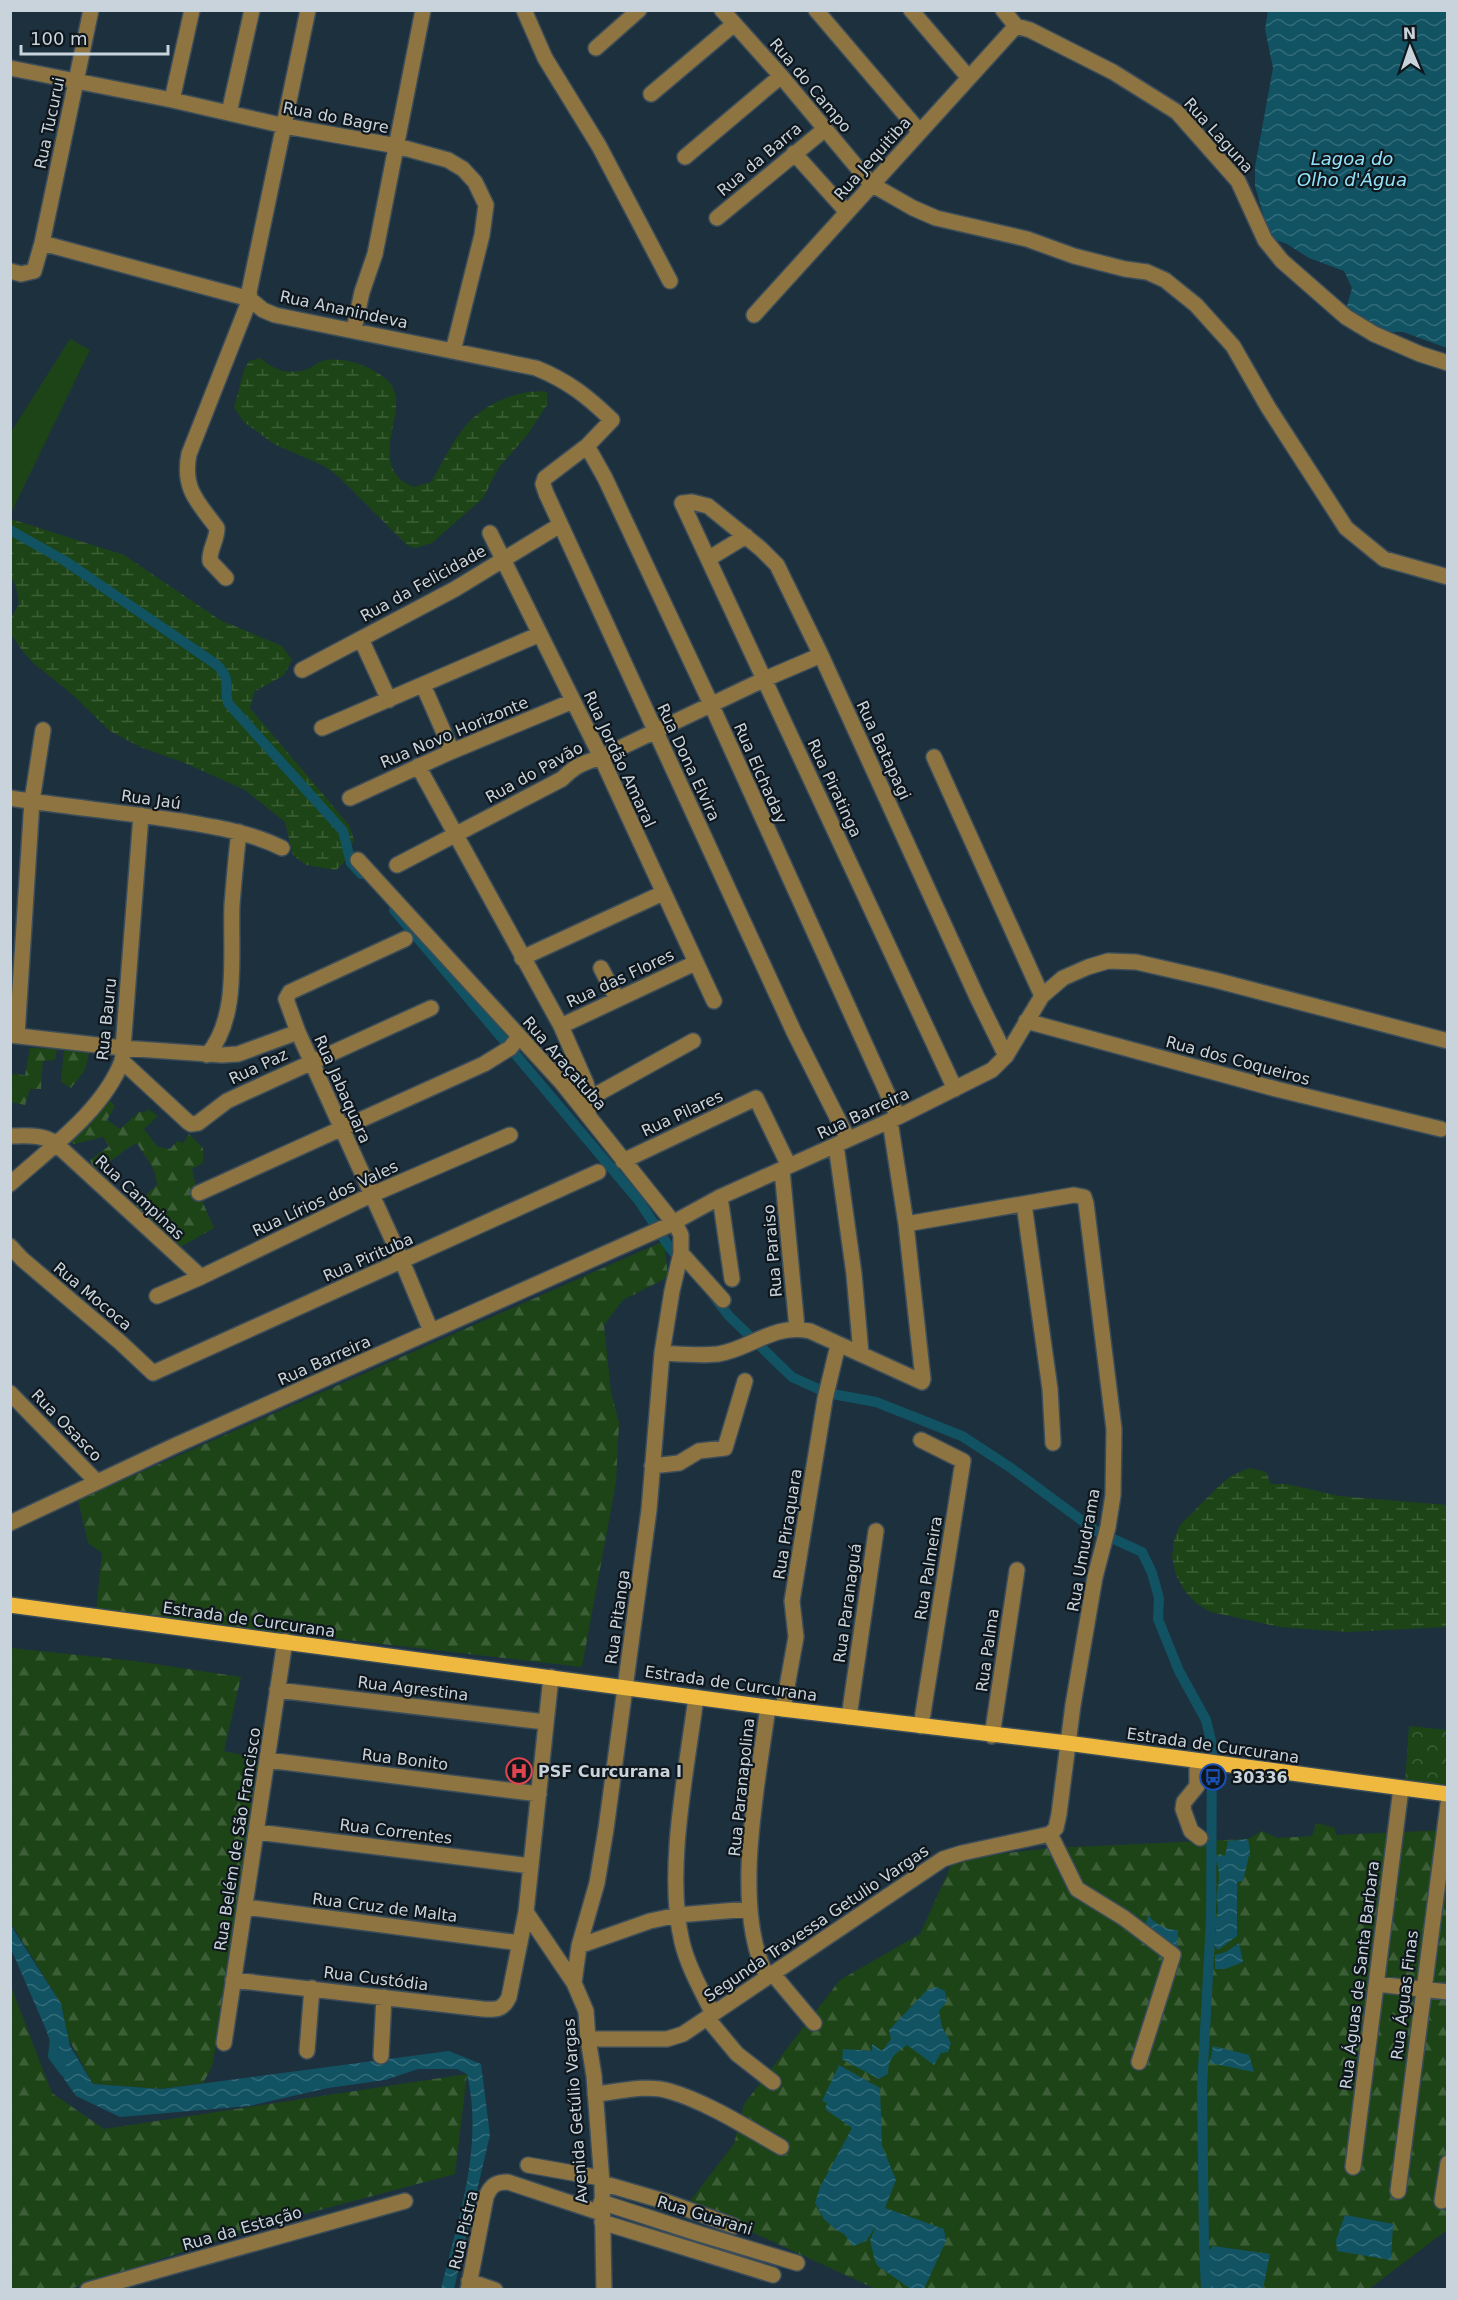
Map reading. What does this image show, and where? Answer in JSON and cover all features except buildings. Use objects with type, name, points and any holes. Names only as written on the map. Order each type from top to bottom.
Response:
[{"type":"main road","name":"Estrada de Curcurana","points":[[10,1605],[776,1708],[992,1736],[1067,1743],[1448,1794]]},
{"type":"street","name":"Rua Tucurui","points":[[42,243],[91,10]]},
{"type":"street","points":[[172,100],[192,10]]},
{"type":"street","points":[[229,113],[252,10]]},
{"type":"street","points":[[226,578],[210,561],[209,552],[217,528],[188,487],[187,466],[189,454],[250,299],[249,292],[308,10]]},
{"type":"street","points":[[354,329],[362,292],[375,254],[423,10]]},
{"type":"street","points":[[524,10],[545,58],[599,146],[670,281]]},
{"type":"street","points":[[596,48],[639,10]]},
{"type":"street","name":"Rua do Campo","points":[[722,10],[781,76],[871,184]]},
{"type":"street","points":[[816,10],[920,132]]},
{"type":"street","points":[[911,10],[969,78]]},
{"type":"street","points":[[1003,10],[1016,26]]},
{"type":"street","points":[[651,94],[734,24]]},
{"type":"street","name":"Rua Jequitiba","points":[[754,315],[1016,26]]},
{"type":"street","name":"Rua Laguna","points":[[1016,26],[1030,30],[1113,72],[1178,112],[1230,169],[1244,192],[1264,240],[1282,261],[1346,317],[1374,334],[1420,354],[1448,363]]},
{"type":"street","name":"Rua do Bagre","points":[[10,68],[172,100],[285,126],[397,146],[448,160],[475,182],[486,205],[482,235],[453,351]]},
{"type":"street","points":[[685,157],[781,76]]},
{"type":"street","name":"Rua da Barra","points":[[717,218],[825,129]]},
{"type":"street","points":[[794,153],[847,213]]},
{"type":"street","points":[[871,184],[936,218],[1026,239],[1074,256],[1147,272],[1166,280],[1196,305],[1233,346],[1268,407],[1346,528],[1384,559],[1448,577]]},
{"type":"street","points":[[10,271],[21,274],[34,271],[42,243]]},
{"type":"street","name":"Rua Ananindeva","points":[[42,243],[250,299],[263,310],[275,315],[517,363],[552,375],[588,396],[612,420]]},
{"type":"street","name":"Rua Dona Elvira","points":[[612,420],[587,446],[551,472],[543,484],[794,1032],[842,1142],[861,1354]]},
{"type":"street","name":"Rua Elchaday","points":[[587,446],[605,478],[711,704],[894,1119],[922,1382],[861,1354]]},
{"type":"street","name":"Rua Batapagi","points":[[682,503],[692,502],[708,506],[746,536],[777,566],[821,655],[1006,1056]]},
{"type":"street","name":"Rua Piratinga","points":[[682,503],[955,1089]]},
{"type":"street","name":"Rua da Felicidade","points":[[302,670],[455,589],[560,525]]},
{"type":"street","name":"Rua Jordão Amaral","points":[[490,533],[601,757],[714,1001]]},
{"type":"street","points":[[708,559],[746,536]]},
{"type":"street","points":[[322,728],[540,634]]},
{"type":"street","points":[[361,639],[389,700]]},
{"type":"street","name":"Rua do Pavão","points":[[397,865],[562,779],[574,767],[601,757],[711,704],[821,655]]},
{"type":"street","points":[[423,685],[452,751]]},
{"type":"street","name":"Rua Novo Horizonte","points":[[350,798],[452,751],[573,701]]},
{"type":"street","points":[[43,730],[32,801],[14,1035],[123,1055],[207,1055],[238,1054],[298,1032]]},
{"type":"street","points":[[934,757],[1042,996],[1064,978],[1088,967],[1108,961],[1136,962],[1448,1041]]},
{"type":"street","points":[[418,766],[561,1026],[590,1098]]},
{"type":"street","name":"Rua Jaú","points":[[10,798],[141,815],[239,832],[256,836],[282,848]]},
{"type":"street","name":"Rua Bauru","points":[[10,1184],[105,1093],[115,1079],[123,1055],[141,815]]},
{"type":"street","points":[[207,1055],[222,1034],[228,1004],[232,904],[239,832]]},
{"type":"street","name":"Rua Araçatuba","points":[[358,860],[562,1083],[623,1161],[665,1226],[681,1235],[681,1253],[723,1300]]},
{"type":"street","points":[[522,958],[663,893]]},
{"type":"street","name":"Rua Jabaquara","points":[[405,939],[290,992],[286,999],[298,1032],[402,1261],[431,1331]]},
{"type":"street","name":"Rua das Flores","points":[[561,1026],[695,963]]},
{"type":"street","points":[[601,968],[617,999]]},
{"type":"street","name":"Rua Barreira","points":[[10,1523],[665,1226],[720,1197],[955,1089],[992,1070],[1006,1056],[1042,996]]},
{"type":"street","name":"Rua Paz","points":[[123,1055],[191,1124],[201,1121],[227,1101],[431,1008]]},
{"type":"street","name":"Rua dos Coqueiros","points":[[1026,1021],[1276,1089],[1441,1129]]},
{"type":"street","points":[[199,1193],[484,1064],[510,1048],[519,1037]]},
{"type":"street","points":[[589,1116],[586,1105],[590,1098],[693,1041]]},
{"type":"street","name":"Rua Pilares","points":[[623,1161],[756,1098],[786,1168]]},
{"type":"street","name":"Rua Lírios dos Vales","points":[[157,1296],[371,1195],[510,1135]]},
{"type":"street","points":[[10,1136],[39,1137],[55,1143]]},
{"type":"street","name":"Rua Campinas","points":[[55,1143],[201,1277]]},
{"type":"street","name":"Rua Paraiso","points":[[786,1168],[797,1328]]},
{"type":"street","name":"Rua Pirituba","points":[[153,1373],[598,1172]]},
{"type":"street","name":"Rua Umudrama","points":[[1024,1204],[1074,1195],[1084,1197],[1114,1429],[1115,1460],[1106,1534],[1095,1577],[1067,1743],[1056,1828],[1050,1834]]},
{"type":"street","points":[[720,1197],[732,1279]]},
{"type":"street","points":[[906,1224],[1024,1204],[1050,1389],[1053,1443]]},
{"type":"street","name":"Rua Mococa","points":[[10,1246],[153,1373]]},
{"type":"street","name":"Rua Pitanga","points":[[574,1983],[579,1946],[597,1883],[649,1510],[662,1353],[681,1253]]},
{"type":"street","points":[[662,1353],[718,1354],[754,1340],[797,1328],[810,1331],[861,1354]]},
{"type":"street","name":"Rua Piraquara","points":[[776,1708],[796,1637],[792,1601],[827,1392],[838,1345]]},
{"type":"street","points":[[652,1466],[679,1463],[699,1451],[724,1448],[745,1381]]},
{"type":"street","name":"Rua Osasco","points":[[10,1393],[97,1482]]},
{"type":"street","name":"Rua Palmeira","points":[[921,1440],[963,1461],[921,1726]]},
{"type":"street","name":"Rua Paranaguá","points":[[849,1717],[876,1531]]},
{"type":"street","name":"Rua Palma","points":[[992,1736],[1017,1570]]},
{"type":"street","name":"Rua Belém de São Francisco","points":[[224,2043],[285,1641]]},
{"type":"street","points":[[520,1943],[526,1912],[550,1677]]},
{"type":"street","name":"Rua Agrestina","points":[[277,1690],[545,1722]]},
{"type":"street","points":[[696,1697],[678,1840],[678,1915],[682,1944],[710,2016]]},
{"type":"street","name":"Rua Paranapolina","points":[[776,1708],[752,1825],[749,1909],[753,1941],[760,1963],[814,2023]]},
{"type":"street","name":"Rua Bonito","points":[[267,1760],[539,1794]]},
{"type":"street","points":[[1200,1762],[1197,1786],[1184,1802],[1183,1809],[1191,1831],[1200,1838]]},
{"type":"street","name":"Rua Águas de Santa Barbara","points":[[1353,2168],[1401,1788]]},
{"type":"street","name":"Rua Águas Finas","points":[[1398,2191],[1448,1804]]},
{"type":"street","name":"Rua Correntes","points":[[257,1832],[531,1866]]},
{"type":"street","points":[[1050,1834],[1077,1889],[1124,1918],[1173,1955],[1139,2062]]},
{"type":"street","name":"Segunda Travessa Getulio Vargas","points":[[588,2039],[676,2037],[943,1859],[1050,1834]]},
{"type":"street","name":"Rua Cruz de Malta","points":[[245,1907],[520,1943]]},
{"type":"street","points":[[579,1946],[639,1925],[678,1915],[749,1909]]},
{"type":"street","name":"Avenida Getúlio Vargas","points":[[526,1912],[574,1983],[586,2011],[602,2180],[604,2289]]},
{"type":"street","name":"Rua Custódia","points":[[233,1980],[494,2010],[504,2006],[509,1997],[520,1943]]},
{"type":"street","points":[[1376,1984],[1448,1992]]},
{"type":"street","points":[[307,2051],[312,1988]]},
{"type":"street","points":[[381,2056],[384,1997]]},
{"type":"street","name":"Segunda Travessa Getulio Vargas","points":[[710,2016],[737,2054],[773,2082]]},
{"type":"street","points":[[595,2094],[668,2090],[721,2113],[781,2147]]},
{"type":"street","points":[[1442,2200],[1448,2163]]},
{"type":"street","name":"Rua Guarani","points":[[528,2165],[602,2180],[734,2226]]},
{"type":"street","name":"Rua Pistra","points":[[469,2285],[486,2197],[490,2188],[497,2182],[508,2182],[601,2212]]},
{"type":"street","name":"Rua da Estação","points":[[88,2289],[405,2200]]},
{"type":"street","points":[[601,2212],[772,2275]]},
{"type":"street","name":"Rua Guarani","points":[[601,2212],[700,2234],[797,2263]]},
{"type":"street","points":[[469,2285],[495,2289]]},
{"type":"green space","points":[[70,339],[90,350],[11,513],[11,432]]},
{"type":"green space","points":[[260,358],[278,369],[290,372],[310,368],[326,360],[350,361],[366,366],[386,379],[393,389],[396,401],[390,440],[392,466],[400,479],[414,487],[431,482],[462,430],[494,403],[515,395],[547,392],[547,405],[528,434],[499,467],[483,498],[432,543],[415,548],[407,545],[339,477],[324,466],[274,444],[244,422],[234,408],[244,370],[249,361]]},
{"type":"green space","points":[[11,519],[124,555],[220,620],[282,646],[292,660],[284,675],[254,692],[250,708],[349,825],[354,840],[343,864],[336,870],[306,865],[293,855],[285,822],[245,790],[185,763],[140,747],[110,731],[73,695],[32,662],[11,634],[11,618],[19,604],[16,587],[11,577]]},
{"type":"green space","points":[[30,1048],[57,1049],[55,1060],[43,1061],[41,1089],[30,1089],[25,1105],[11,1102],[11,1074],[25,1075]]},
{"type":"green space","points":[[64,1048],[89,1053],[85,1070],[71,1088],[61,1082]]},
{"type":"green space","points":[[106,1096],[115,1106],[107,1120],[120,1129],[140,1111],[144,1113],[148,1109],[158,1116],[144,1129],[158,1147],[170,1149],[177,1141],[183,1143],[189,1134],[203,1148],[203,1163],[192,1169],[196,1187],[214,1228],[179,1248],[149,1225],[135,1205],[157,1185],[153,1167],[137,1143],[105,1164],[93,1168],[90,1160],[109,1146],[103,1137],[74,1144],[67,1138]]},
{"type":"green space","points":[[664,1241],[668,1277],[623,1300],[604,1325],[611,1392],[619,1422],[616,1482],[582,1667],[96,1611],[102,1553],[88,1543],[78,1500]]},
{"type":"green space","points":[[1249,1468],[1266,1472],[1271,1484],[1287,1484],[1339,1496],[1447,1505],[1447,1627],[1347,1632],[1280,1627],[1211,1612],[1197,1604],[1184,1590],[1176,1575],[1172,1558],[1174,1540],[1180,1525],[1218,1487],[1231,1476]]},
{"type":"green space","points":[[11,1648],[135,1661],[241,1677],[224,1751],[267,1760],[212,2067],[203,2083],[161,2089],[93,2084],[68,2038],[61,2004],[11,1923]]},
{"type":"green space","points":[[1409,1726],[1447,1730],[1447,1788],[1405,1782]]},
{"type":"green space","points":[[1316,1823],[1335,1828],[1336,1835],[1447,1830],[1447,2230],[1369,2289],[876,2289],[687,2205],[734,2144],[744,2104],[840,1980],[920,1934],[954,1859],[1050,1848],[1248,1839],[1262,1831],[1277,1838],[1312,1836]]},
{"type":"green space","points":[[10,1984],[52,2093],[104,2129],[467,2074],[455,2174],[271,2223],[70,2289],[11,2289]]},
{"type":"water","name":"Lagoa do Olho d'Água","points":[[1268,11],[1447,11],[1447,348],[1403,332],[1386,332],[1355,317],[1347,306],[1352,288],[1344,271],[1309,258],[1287,244],[1270,238],[1255,186],[1255,167],[1273,68],[1265,29]]},
{"type":"water","points":[[1248,1839],[1250,1851],[1243,1881],[1237,1882],[1237,1936],[1218,1950],[1213,1944],[1216,1930],[1214,1923],[1218,1912],[1216,1896],[1219,1878],[1215,1858],[1220,1854],[1225,1856],[1228,1841]]},
{"type":"water","points":[[1148,1915],[1161,1926],[1178,1930],[1177,1948],[1151,1931],[1146,1923]]},
{"type":"water","points":[[10,1924],[61,2004],[70,2046],[93,2084],[161,2089],[449,2051],[481,2064],[490,2135],[454,2289],[441,2289],[461,2210],[471,2155],[471,2101],[467,2074],[457,2069],[418,2069],[385,2080],[328,2088],[249,2106],[120,2117],[76,2096],[64,2079],[45,2027],[11,1949]]},
{"type":"water","points":[[1239,1943],[1243,1962],[1225,1969],[1215,1969],[1215,1955],[1226,1952]]},
{"type":"water","points":[[937,1987],[945,1991],[947,2001],[939,2011],[942,2027],[951,2043],[948,2052],[941,2053],[934,2065],[907,2045],[893,2057],[889,2064],[888,2074],[879,2079],[842,2059],[843,2049],[872,2051],[872,2044],[882,2051],[891,2039],[889,2030],[927,1990]]},
{"type":"water","points":[[1213,2046],[1249,2055],[1254,2072],[1210,2063]]},
{"type":"water","points":[[839,2065],[880,2088],[882,2146],[896,2180],[885,2208],[944,2229],[946,2241],[924,2289],[911,2289],[878,2266],[870,2240],[876,2226],[866,2241],[853,2246],[844,2234],[824,2219],[815,2203],[820,2187],[852,2128],[825,2109],[827,2103],[822,2101]]},
{"type":"water","points":[[1345,2215],[1393,2224],[1391,2260],[1337,2251],[1336,2240]]},
{"type":"water","points":[[1213,2246],[1270,2254],[1263,2289],[1205,2289],[1205,2256]]},
{"type":"waterway","points":[[10,530],[65,561],[217,665],[225,676],[228,703],[343,831],[351,863],[361,874]]},
{"type":"waterway","points":[[394,910],[639,1201],[682,1262]]},
{"type":"waterway","points":[[715,1298],[729,1316],[792,1377],[827,1393],[876,1402],[962,1436],[1011,1468],[1096,1531],[1142,1552],[1152,1573],[1159,1598],[1158,1619],[1179,1671],[1206,1720],[1212,1745],[1211,1919],[1202,2087],[1206,2290]]},
{"type":"waterway","points":[[55,2038],[53,2056],[65,2072]]},
{"type":"place","name":"PSF Curcurana I","points":[[519,1771]]},
{"type":"place","name":"30336","points":[[1213,1777]]}]
